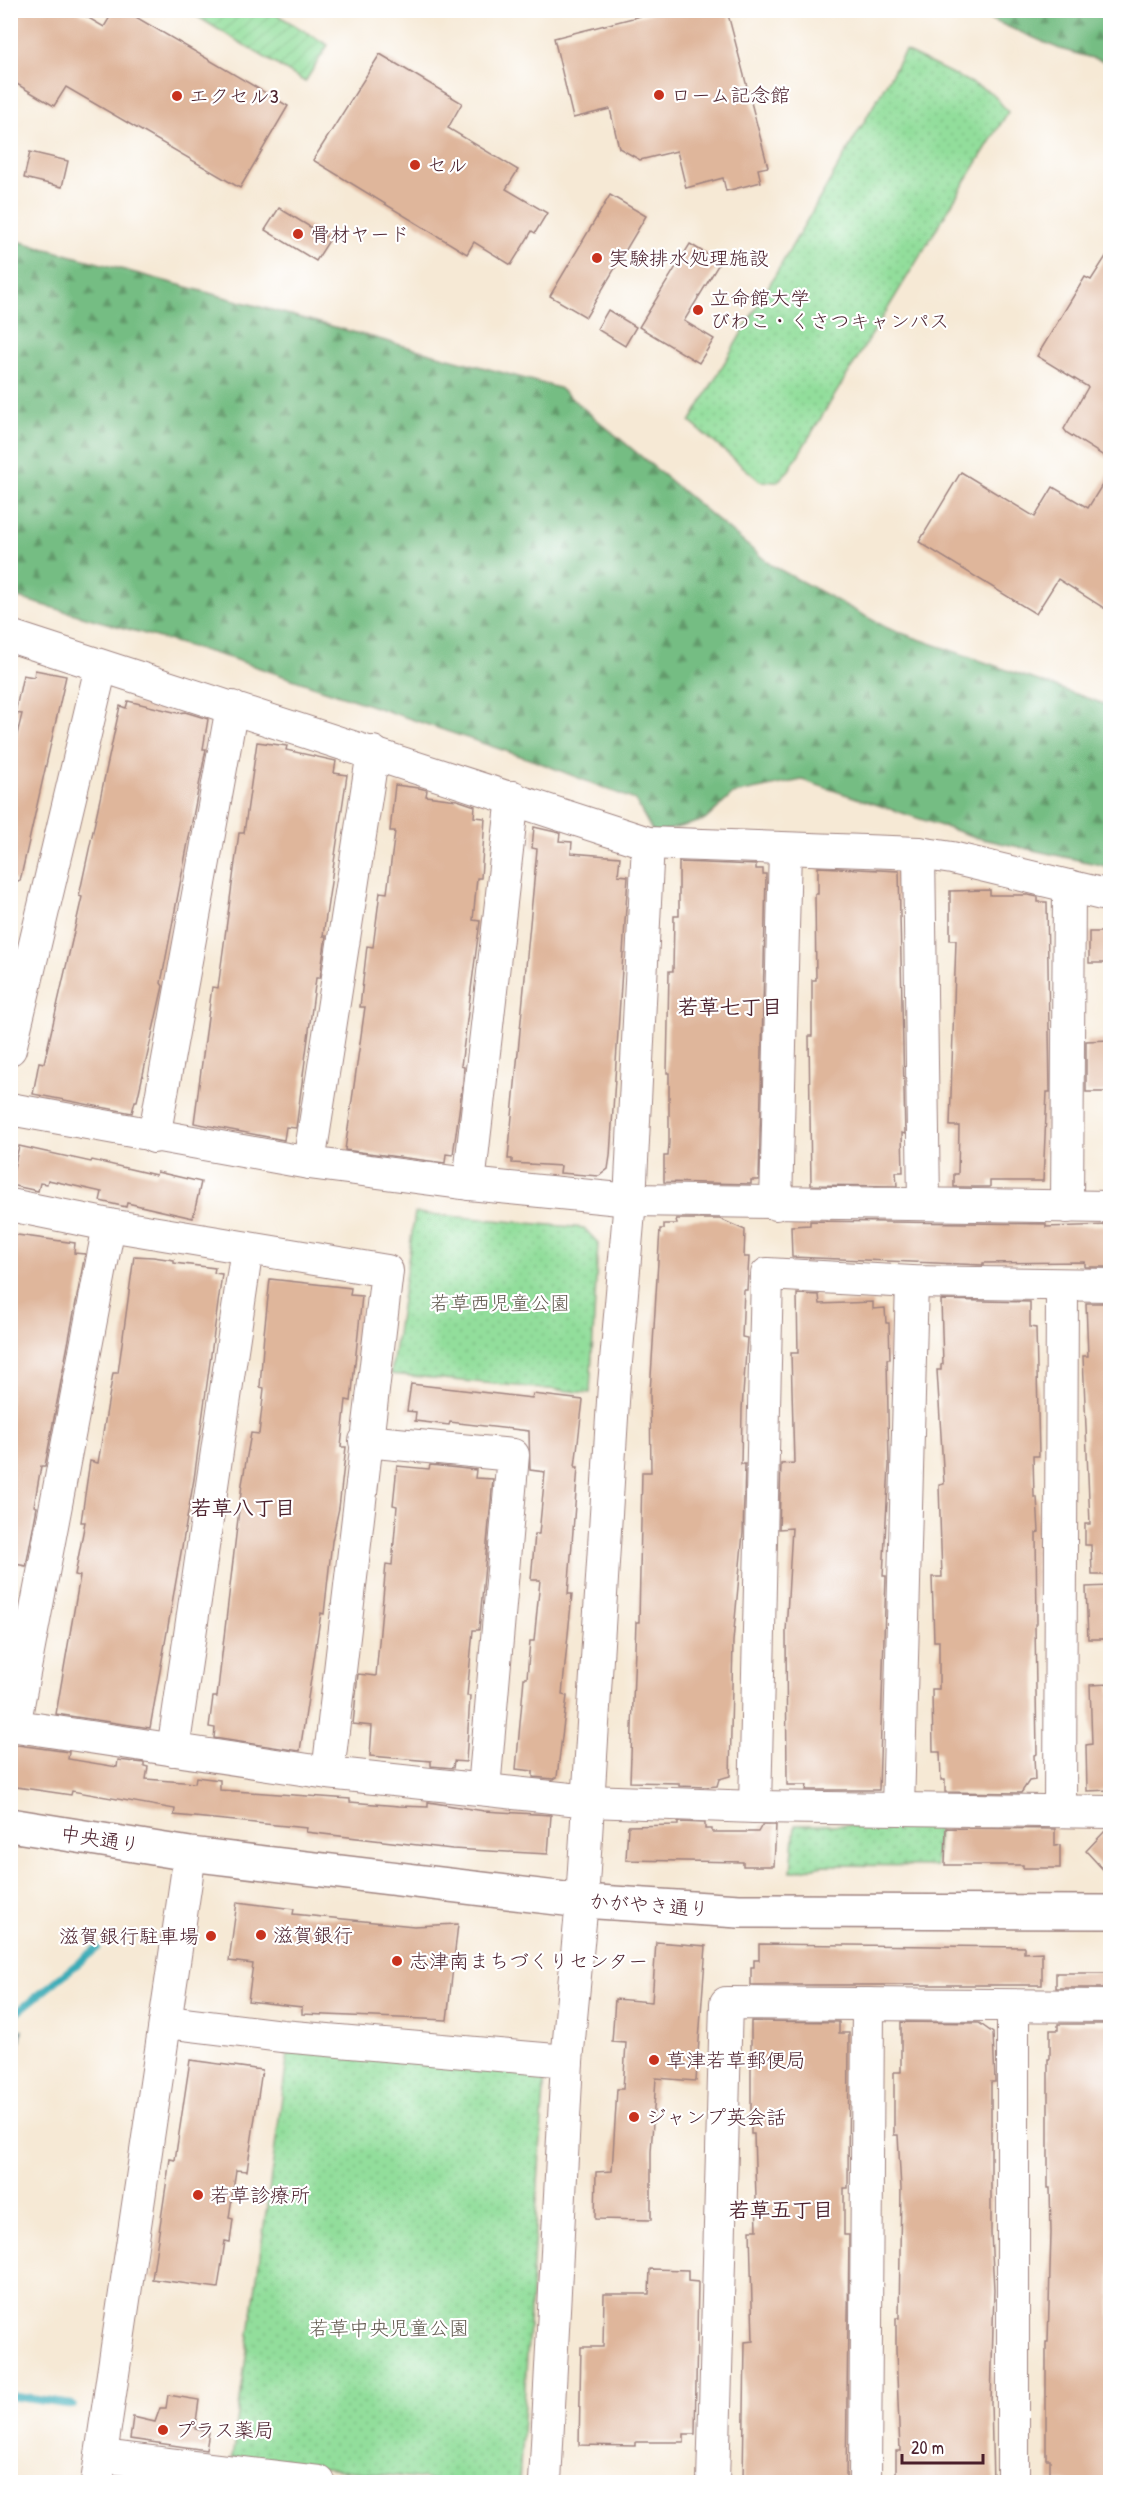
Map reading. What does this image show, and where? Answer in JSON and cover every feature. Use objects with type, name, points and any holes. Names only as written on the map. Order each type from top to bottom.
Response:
[{"type":"street","points":[[10,636],[513,797],[648,843],[920,853],[1110,896]]},
{"type":"street","points":[[10,1048],[101,667]]},
{"type":"street","points":[[154,1137],[232,706]]},
{"type":"street","points":[[309,1163],[373,752]]},
{"type":"street","points":[[469,1184],[513,797]]},
{"type":"street","points":[[545,2482],[567,2061],[582,1901],[614,1385],[630,1200],[648,843]]},
{"type":"street","points":[[776,1204],[785,849]]},
{"type":"street","points":[[920,853],[924,1203]]},
{"type":"street","points":[[1067,1207],[1069,886]]},
{"type":"street","points":[[10,1109],[154,1137],[309,1163],[469,1184],[630,1200],[776,1204],[924,1203],[1110,1207]]},
{"type":"street","points":[[10,1205],[109,1225],[387,1271],[365,1441],[328,1773]]},
{"type":"street","points":[[109,1225],[12,1725],[328,1773],[589,1801],[755,1807],[1110,1812]]},
{"type":"street","points":[[173,1750],[247,1248]]},
{"type":"street","points":[[755,1807],[767,1274],[912,1282],[1110,1285]]},
{"type":"street","points":[[898,1808],[912,1282]]},
{"type":"street","points":[[1059,1811],[1062,1286]]},
{"type":"street","points":[[365,1441],[513,1455],[484,1789]]},
{"type":"street","name":"中央通り","points":[[10,1825],[190,1854]]},
{"type":"street","points":[[190,1854],[167,2022],[99,2469],[319,2482]]},
{"type":"street","name":"かがやき通り","points":[[190,1854],[582,1901],[739,1911],[1110,1912]]},
{"type":"street","points":[[713,2482],[726,2003],[1110,2006]]},
{"type":"street","points":[[865,2482],[868,2004]]},
{"type":"street","points":[[1013,2007],[1013,2482]]},
{"type":"street","points":[[167,2022],[282,2036],[567,2061]]},
{"type":"green space","points":[[188,11],[271,11],[328,45],[305,82]]},
{"type":"green space","points":[[971,11],[1110,11],[1110,63],[1060,49]]},
{"type":"green space","points":[[905,51],[992,93],[1008,112],[789,470],[777,482],[760,481],[690,422]]},
{"type":"green space","points":[[10,239],[559,388],[771,565],[887,628],[1110,706],[1110,867],[978,838],[802,780],[733,794],[705,820],[654,834],[635,800],[538,762],[230,658],[11,596]]},
{"type":"green space","name":"若草西児童公園","points":[[415,1213],[584,1228],[598,1243],[590,1393],[391,1374]]},
{"type":"green space","points":[[938,1824],[936,1866],[824,1865],[791,1872],[795,1825]]},
{"type":"green space","name":"若草中央児童公園","points":[[289,2046],[545,2074],[519,2482],[450,2482],[232,2458]]},
{"type":"water","points":[[10,2028],[22,2030],[11,2109]]},
{"type":"building","name":"エクセル3","points":[[10,10],[75,10],[104,27],[114,10],[124,10],[288,106],[240,188],[66,87],[54,106],[10,80]]},
{"type":"building","name":"ローム記念館","points":[[664,10],[723,10],[729,18],[768,167],[758,169],[761,182],[726,191],[723,178],[686,188],[677,151],[640,160],[619,148],[610,109],[573,118],[554,38]]},
{"type":"building","name":"セル","points":[[380,54],[462,103],[448,128],[518,170],[506,189],[547,213],[535,233],[532,231],[511,265],[474,242],[467,254],[313,160]]},
{"type":"building","points":[[30,152],[68,161],[62,187],[24,178]]},
{"type":"building","points":[[610,195],[646,216],[586,317],[550,296]]},
{"type":"building","name":"骨材ヤード","points":[[279,208],[330,239],[316,261],[265,230]]},
{"type":"building","points":[[690,244],[720,262],[684,321],[714,339],[699,363],[639,327]]},
{"type":"building","points":[[1110,250],[1110,460],[1064,429],[1088,387],[1037,356],[1085,277],[1091,280]]},
{"type":"building","points":[[608,310],[636,327],[625,346],[597,329]]},
{"type":"building","points":[[961,472],[1035,517],[1053,487],[1088,508],[1110,472],[1110,612],[1058,579],[1036,614],[919,542]]},
{"type":"building","points":[[35,670],[66,676],[20,881],[10,880],[10,764],[22,714],[15,713],[23,675],[34,677]]},
{"type":"building","points":[[128,701],[208,719],[203,749],[206,749],[161,983],[163,986],[137,1101],[135,1101],[132,1113],[33,1094],[39,1062],[44,1063],[82,897],[79,896],[120,706],[126,708]]},
{"type":"building","points":[[257,742],[287,746],[286,750],[336,761],[334,773],[347,775],[323,936],[326,936],[320,978],[316,978],[296,1128],[286,1127],[284,1140],[194,1123],[212,987],[218,988],[239,833],[244,833]]},
{"type":"building","points":[[395,785],[427,790],[426,796],[457,800],[475,806],[474,817],[485,818],[481,878],[477,878],[473,920],[480,921],[461,1066],[464,1067],[463,1082],[453,1155],[446,1154],[445,1163],[345,1150],[365,1007],[360,1007],[367,946],[373,947],[380,892],[387,893],[395,831],[390,831]]},
{"type":"building","points":[[534,827],[560,833],[559,841],[572,842],[571,853],[620,857],[618,875],[628,876],[610,1156],[608,1169],[599,1176],[560,1173],[561,1166],[512,1163],[512,1159],[508,1159],[537,849],[532,848]]},
{"type":"building","points":[[679,862],[756,865],[756,869],[763,869],[763,874],[766,874],[759,1180],[751,1180],[751,1184],[664,1182],[664,1156],[668,1156],[669,1143],[669,1073],[667,1073],[669,971],[673,971],[674,916],[679,916]]},
{"type":"building","points":[[818,867],[899,871],[905,1134],[902,1133],[903,1172],[896,1172],[897,1186],[811,1185],[809,1036],[812,1036],[812,980],[816,980],[815,894],[818,894]]},
{"type":"building","points":[[990,890],[990,895],[1028,895],[1038,897],[1038,902],[1047,902],[1050,1092],[1047,1092],[1043,1181],[990,1181],[990,1187],[954,1187],[954,1174],[958,1174],[959,1126],[950,1126],[956,940],[950,940],[950,891]]},
{"type":"building","points":[[1089,932],[1110,932],[1110,963],[1089,963]]},
{"type":"building","points":[[1110,1040],[1110,1092],[1086,1092],[1086,1041]]},
{"type":"building","points":[[19,1146],[156,1175],[157,1172],[201,1182],[193,1218],[127,1203],[126,1207],[100,1201],[102,1192],[48,1180],[47,1184],[40,1183],[38,1191],[10,1185]]},
{"type":"building","points":[[676,1219],[720,1219],[745,1230],[744,1257],[749,1257],[747,1290],[744,1290],[742,1337],[747,1338],[742,1409],[741,1464],[745,1464],[743,1533],[733,1641],[730,1776],[719,1779],[717,1786],[706,1787],[679,1786],[679,1783],[630,1782],[636,1622],[639,1622],[642,1472],[651,1472],[650,1393],[660,1229],[664,1229],[664,1224],[677,1224]]},
{"type":"building","points":[[810,1221],[1046,1224],[1046,1227],[1110,1225],[1110,1267],[1085,1267],[1085,1262],[983,1263],[983,1265],[792,1257],[791,1226],[810,1225]]},
{"type":"building","points":[[10,1234],[75,1243],[74,1253],[85,1254],[45,1466],[41,1466],[34,1506],[37,1507],[26,1566],[10,1563]]},
{"type":"building","points":[[134,1256],[174,1260],[174,1263],[215,1268],[214,1273],[222,1274],[194,1479],[150,1728],[56,1714],[80,1576],[75,1575],[85,1522],[81,1522],[90,1461],[98,1463],[113,1373],[118,1373]]},
{"type":"building","points":[[270,1279],[351,1288],[350,1295],[362,1296],[351,1401],[346,1400],[341,1447],[346,1447],[339,1508],[332,1541],[324,1614],[321,1613],[300,1751],[214,1738],[215,1728],[209,1727],[213,1697],[217,1697],[242,1484],[251,1433],[259,1434],[264,1388],[260,1387]]},
{"type":"building","points":[[797,1294],[819,1295],[820,1304],[873,1302],[873,1309],[885,1308],[886,1323],[889,1323],[890,1359],[887,1359],[889,1465],[883,1576],[886,1576],[879,1790],[806,1790],[807,1785],[787,1785],[786,1632],[792,1528],[779,1529],[781,1464],[794,1463],[791,1353],[798,1353]]},
{"type":"building","points":[[941,1300],[1030,1302],[1030,1327],[1036,1328],[1039,1456],[1033,1456],[1034,1497],[1037,1497],[1039,1532],[1036,1533],[1037,1624],[1035,1624],[1037,1754],[1034,1755],[1035,1780],[1029,1781],[1021,1793],[945,1792],[945,1780],[941,1780],[940,1752],[933,1752],[932,1689],[939,1689],[939,1641],[934,1641],[932,1577],[942,1577],[939,1485],[944,1484],[937,1370],[941,1370],[943,1364]]},
{"type":"building","points":[[1086,1303],[1110,1303],[1110,1575],[1092,1575],[1091,1545],[1085,1545],[1085,1524],[1090,1524],[1083,1356],[1088,1356]]},
{"type":"building","points":[[411,1384],[532,1398],[533,1394],[583,1400],[575,1467],[578,1467],[568,1594],[572,1594],[562,1695],[567,1696],[557,1777],[554,1779],[533,1777],[533,1771],[516,1769],[524,1678],[527,1678],[530,1641],[534,1641],[540,1580],[531,1580],[535,1534],[539,1534],[545,1472],[530,1470],[529,1431],[450,1422],[449,1425],[415,1421],[416,1412],[407,1411]]},
{"type":"building","points":[[430,1465],[476,1470],[475,1478],[493,1479],[479,1630],[473,1630],[467,1696],[470,1696],[466,1762],[454,1761],[453,1768],[431,1766],[431,1761],[370,1756],[372,1726],[353,1724],[358,1674],[376,1676],[386,1564],[392,1565],[397,1506],[393,1505],[397,1466],[429,1469]]},
{"type":"building","points":[[1110,1586],[1110,1639],[1088,1639],[1086,1587]]},
{"type":"building","points":[[1110,1684],[1110,1790],[1087,1791],[1086,1745],[1092,1744],[1090,1685]]},
{"type":"building","points":[[10,1744],[69,1752],[68,1759],[117,1767],[118,1760],[144,1763],[144,1766],[148,1767],[146,1779],[195,1783],[196,1777],[220,1780],[220,1790],[350,1799],[350,1802],[399,1806],[428,1807],[428,1802],[484,1811],[551,1815],[548,1854],[452,1849],[306,1832],[307,1828],[174,1815],[175,1809],[72,1791],[71,1795],[10,1786]]},
{"type":"building","points":[[678,1822],[705,1823],[705,1829],[712,1829],[712,1832],[758,1832],[762,1825],[776,1825],[774,1866],[743,1866],[743,1862],[626,1860],[628,1826],[678,1825]]},
{"type":"building","points":[[946,1828],[1055,1829],[1055,1846],[1060,1845],[1060,1868],[1023,1868],[1023,1865],[945,1865]]},
{"type":"building","points":[[1106,1830],[1110,1830],[1110,1877],[1086,1851]]},
{"type":"building","name":"志津南まちづくりセンター","points":[[237,1902],[294,1909],[293,1914],[414,1926],[458,1924],[447,2020],[302,2014],[302,2007],[248,2001],[253,1964],[229,1961]]},
{"type":"building","points":[[656,1942],[706,1946],[696,2081],[656,2078],[651,2152],[651,2220],[595,2219],[596,2172],[612,2171],[617,2089],[623,2089],[626,2043],[612,2042],[615,1999],[652,2002]]},
{"type":"building","points":[[759,1944],[1024,1947],[1024,1953],[1042,1952],[1042,1985],[751,1985],[751,1967],[754,1967],[754,1960],[759,1960]]},
{"type":"building","points":[[1056,1973],[1110,1973],[1110,1988],[1056,1988]]},
{"type":"building","points":[[751,2021],[839,2022],[839,2033],[849,2033],[848,2188],[844,2188],[844,2235],[849,2235],[846,2482],[743,2482],[745,2342],[753,2341],[750,2230],[757,2230],[754,2134],[751,2134]]},
{"type":"building","points":[[901,2022],[979,2023],[993,2033],[995,2082],[991,2082],[991,2233],[994,2289],[991,2403],[993,2482],[896,2482],[896,2451],[900,2451],[896,2318],[899,2318],[901,2189],[898,2135],[894,2135],[894,2072],[901,2072]]},
{"type":"building","points":[[1058,2024],[1110,2024],[1110,2482],[1050,2482],[1050,2459],[1046,2459],[1046,2342],[1048,2342],[1051,2233],[1050,2188],[1048,2188],[1048,2059],[1050,2059],[1050,2030],[1058,2030]]},
{"type":"building","name":"若草診療所","points":[[190,2060],[262,2070],[247,2171],[236,2170],[229,2218],[233,2219],[230,2242],[225,2241],[218,2288],[152,2279],[170,2159],[175,2160]]},
{"type":"building","points":[[650,2269],[688,2270],[688,2281],[698,2282],[695,2434],[684,2434],[684,2442],[636,2442],[636,2446],[579,2445],[581,2347],[603,2347],[604,2294],[649,2294]]},
{"type":"building","name":"プラス薬局","points":[[168,2395],[199,2400],[195,2429],[209,2432],[206,2450],[130,2439],[133,2417],[155,2422],[160,2408],[166,2408]]},
{"type":"waterway","points":[[10,2018],[97,1948]]},
{"type":"waterway","points":[[10,2396],[73,2405]]},
{"type":"place","name":"ローム記念館","points":[[659,95]]},
{"type":"place","name":"エクセル3","points":[[177,96]]},
{"type":"place","name":"セル","points":[[415,165]]},
{"type":"place","name":"骨材ヤード","points":[[298,234]]},
{"type":"place","name":"実験排水処理施設","points":[[597,258]]},
{"type":"place","name":"立命館大学 びわこ・くさつキャンパス","points":[[698,310]]},
{"type":"place","name":"滋賀銀行","points":[[261,1935]]},
{"type":"place","name":"滋賀銀行駐車場","points":[[211,1936]]},
{"type":"place","name":"志津南まちづくりセンター","points":[[397,1961]]},
{"type":"place","name":"草津若草郵便局","points":[[654,2060]]},
{"type":"place","name":"ジャンプ英会話","points":[[634,2117]]},
{"type":"place","name":"若草診療所","points":[[198,2195]]},
{"type":"place","name":"プラス薬局","points":[[163,2430]]},
{"type":"district","name":"若草七丁目","points":[[730,1007]]},
{"type":"district","name":"若草八丁目","points":[[243,1508]]},
{"type":"district","name":"若草五丁目","points":[[781,2210]]}]
